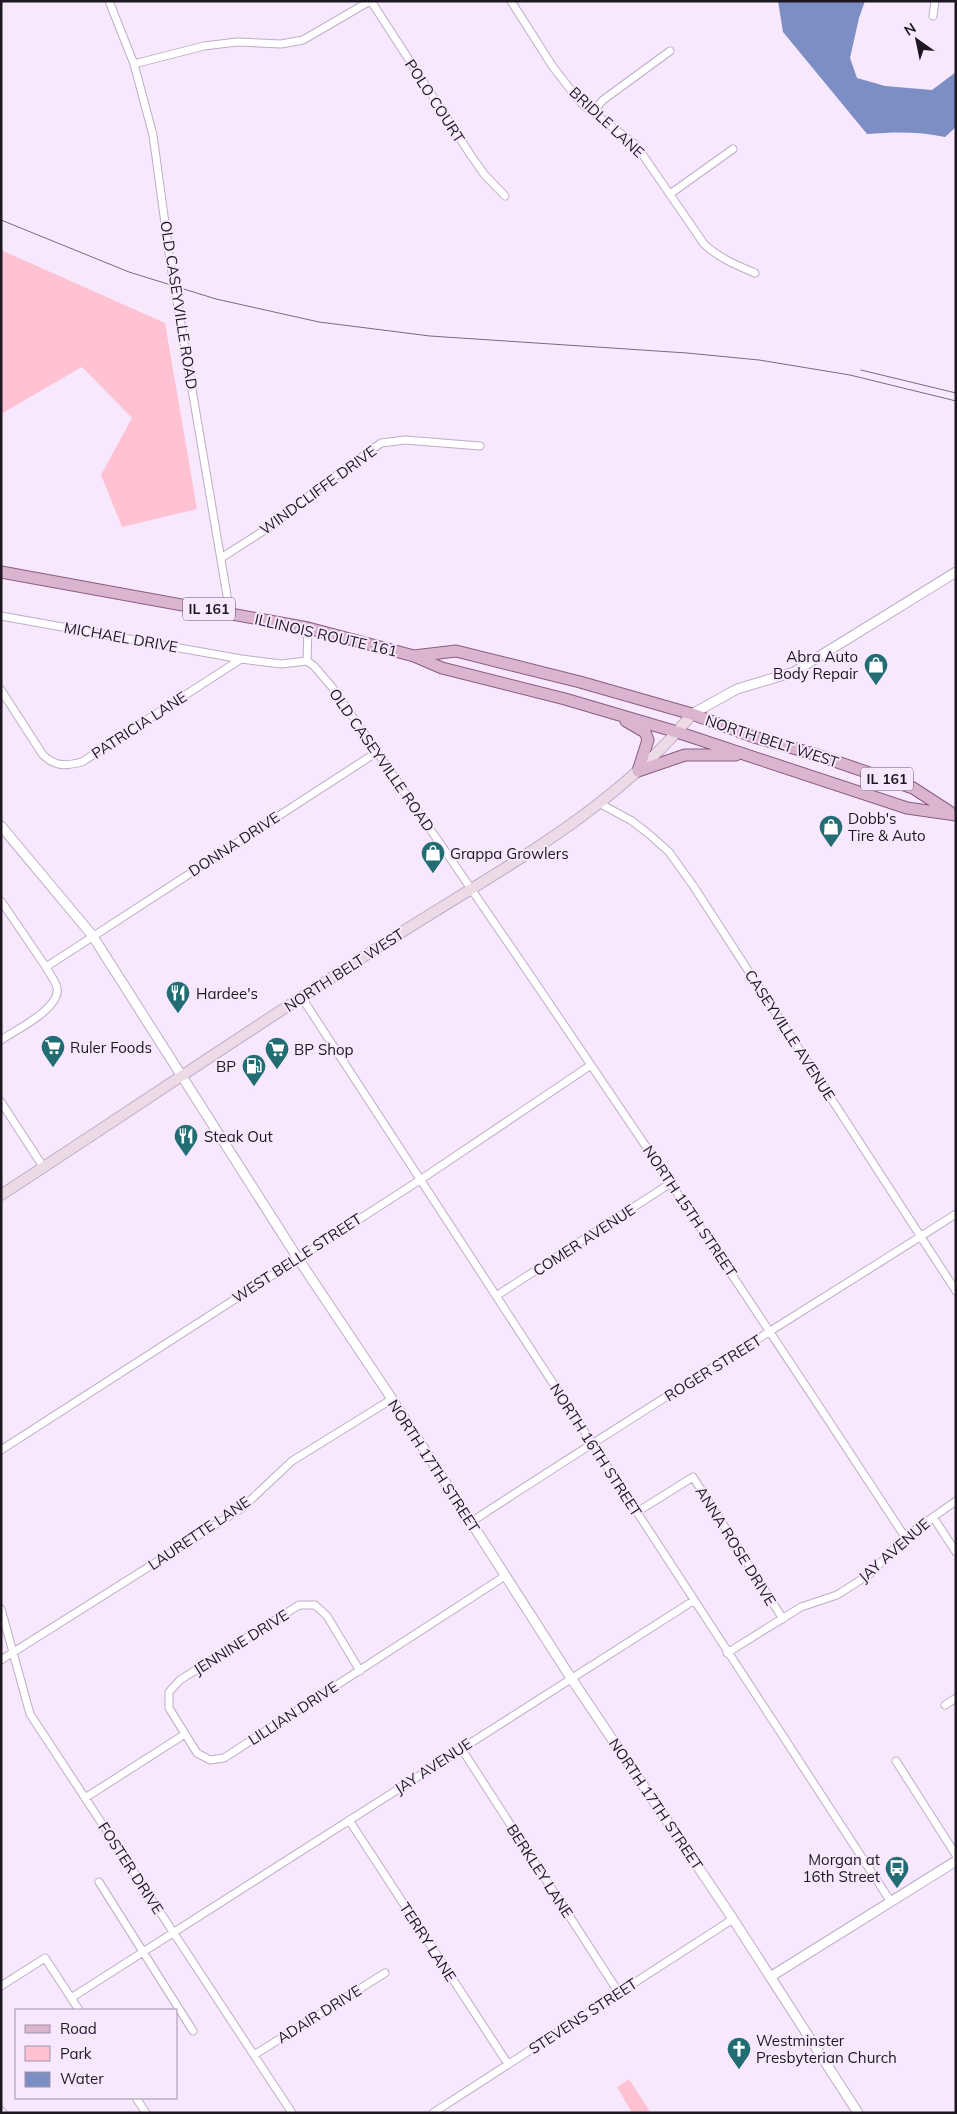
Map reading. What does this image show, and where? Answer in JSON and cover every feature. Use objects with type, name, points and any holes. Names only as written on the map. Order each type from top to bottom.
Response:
[{"type":"main road","name":"ILLINOIS ROUTE 161","points":[[1,572],[308,628],[414,656],[442,668],[678,732]]},
{"type":"main road","name":"ILLINOIS ROUTE 161","points":[[414,656],[456,651],[580,682],[692,714]]},
{"type":"main road","points":[[612,713],[645,732],[648,740],[647,747],[638,771]]},
{"type":"main road","name":"NORTH BELT WEST","points":[[1,1195],[599,804],[638,771],[678,732],[692,714],[913,788],[955,815]]},
{"type":"main road","name":"NORTH BELT WEST","points":[[678,732],[907,808],[955,815]]},
{"type":"main road","points":[[638,771],[685,755],[750,756]]},
{"type":"street","name":"OLD CASEYVILLE ROAD","points":[[109,1],[134,64],[153,135],[170,260],[230,613]]},
{"type":"street","points":[[134,64],[204,46],[237,42],[281,44],[303,40],[371,1]]},
{"type":"street","name":"POLO COURT","points":[[371,1],[470,154],[484,174],[505,196]]},
{"type":"street","name":"BRIDLE LANE","points":[[511,1],[568,87],[582,104],[636,145],[695,232],[715,254],[755,273]]},
{"type":"street","points":[[933,16],[935,1]]},
{"type":"street","points":[[593,112],[603,100],[670,51]]},
{"type":"street","points":[[670,194],[733,149]]},
{"type":"street","name":"WINDCLIFFE DRIVE","points":[[221,558],[274,524],[319,488],[381,444],[405,440],[480,446]]},
{"type":"street","points":[[692,714],[738,689],[794,672],[956,572]]},
{"type":"street","name":"MICHAEL DRIVE","points":[[1,616],[241,659]]},
{"type":"street","points":[[241,659],[281,664],[307,661],[308,628]]},
{"type":"street","name":"PATRICIA LANE","points":[[1,690],[43,755],[50,762],[64,767],[82,762],[241,659]]},
{"type":"street","name":"OLD CASEYVILLE ROAD","points":[[307,661],[314,666],[332,687],[472,888]]},
{"type":"street","name":"DONNA DRIVE","points":[[46,967],[92,935],[376,752]]},
{"type":"street","name":"CASEYVILLE AVENUE","points":[[599,804],[632,821],[669,852],[694,887],[956,1291]]},
{"type":"street","name":"NORTH 17TH STREET","points":[[1,826],[92,935],[297,1258],[392,1399],[571,1678],[733,1918],[858,2113]]},
{"type":"street","name":"NORTH 15TH STREET","points":[[472,888],[771,1332],[905,1537]]},
{"type":"street","points":[[1,901],[46,967],[57,988],[55,1001],[46,1010],[1,1040]]},
{"type":"street","name":"NORTH 16TH STREET","points":[[302,998],[590,1443],[891,1902]]},
{"type":"street","name":"WEST BELLE STREET","points":[[1,1450],[420,1180],[592,1065]]},
{"type":"street","points":[[1,1102],[44,1168]]},
{"type":"street","name":"COMER AVENUE","points":[[496,1296],[671,1183]]},
{"type":"street","name":"ROGER STREET","points":[[471,1522],[590,1443],[771,1332],[956,1214]]},
{"type":"street","name":"LAURETTE LANE","points":[[1,1660],[242,1508],[292,1461],[392,1399]]},
{"type":"street","name":"ANNA ROSE DRIVE","points":[[637,1512],[693,1477],[783,1619]]},
{"type":"street","name":"JAY AVENUE","points":[[727,1653],[801,1607],[837,1595],[870,1574],[905,1537],[956,1501]]},
{"type":"street","points":[[933,1517],[956,1552]]},
{"type":"street","name":"LILLIAN DRIVE","points":[[185,1734],[197,1753],[210,1760],[224,1758],[505,1576]]},
{"type":"street","name":"JAY AVENUE","points":[[71,1998],[693,1601]]},
{"type":"street","name":"JENNINE DRIVE","points":[[185,1734],[169,1708],[169,1692],[180,1680],[299,1606],[315,1605],[327,1616],[360,1671]]},
{"type":"street","name":"FOSTER DRIVE","points":[[1,1609],[30,1714],[292,2113]]},
{"type":"street","points":[[944,1705],[956,1698]]},
{"type":"street","points":[[85,1798],[185,1734]]},
{"type":"street","name":"BERKLEY LANE","points":[[461,1748],[619,1993]]},
{"type":"street","points":[[896,1761],[956,1855]]},
{"type":"street","name":"TERRY LANE","points":[[349,1820],[508,2064]]},
{"type":"street","points":[[770,1977],[956,1861]]},
{"type":"street","points":[[98,1882],[193,2031]]},
{"type":"street","name":"STEVENS STREET","points":[[433,2113],[733,1918]]},
{"type":"street","points":[[1,1986],[45,1958],[78,2009]]},
{"type":"street","name":"ADAIR DRIVE","points":[[254,2054],[385,1973]]},
{"type":"street","points":[[137,2099],[146,2113]]},
{"type":"green space","points":[[1,250],[165,323],[197,509],[122,527],[101,475],[132,418],[82,367],[1,414]]},
{"type":"green space","points":[[629,2079],[651,2113],[632,2113],[617,2087]]},
{"type":"water","points":[[778,1],[865,1],[850,58],[857,78],[885,86],[932,90],[956,72],[956,127],[945,137],[906,132],[867,134],[783,32]]},
{"type":"tram line","points":[[1,220],[129,272],[216,299],[319,322],[430,336],[687,353],[759,360],[850,375],[956,401]]},
{"type":"tram line","points":[[861,370],[956,393]]},
{"type":"place","name":"Abra Auto Body Repair","points":[[876,686]]},
{"type":"place","name":"Dobb's Tire & Auto","points":[[831,848]]},
{"type":"place","name":"Grappa Growlers","points":[[433,874]]},
{"type":"place","name":"Hardee's","points":[[178,1014]]},
{"type":"place","name":"Ruler Foods","points":[[53,1068]]},
{"type":"place","name":"BP Shop","points":[[277,1070]]},
{"type":"place","name":"BP","points":[[254,1087]]},
{"type":"place","name":"Steak Out","points":[[186,1157]]},
{"type":"place","name":"Morgan at 16th Street","points":[[897,1889]]},
{"type":"place","name":"Westminster Presbyterian Church","points":[[739,2070]]}]
